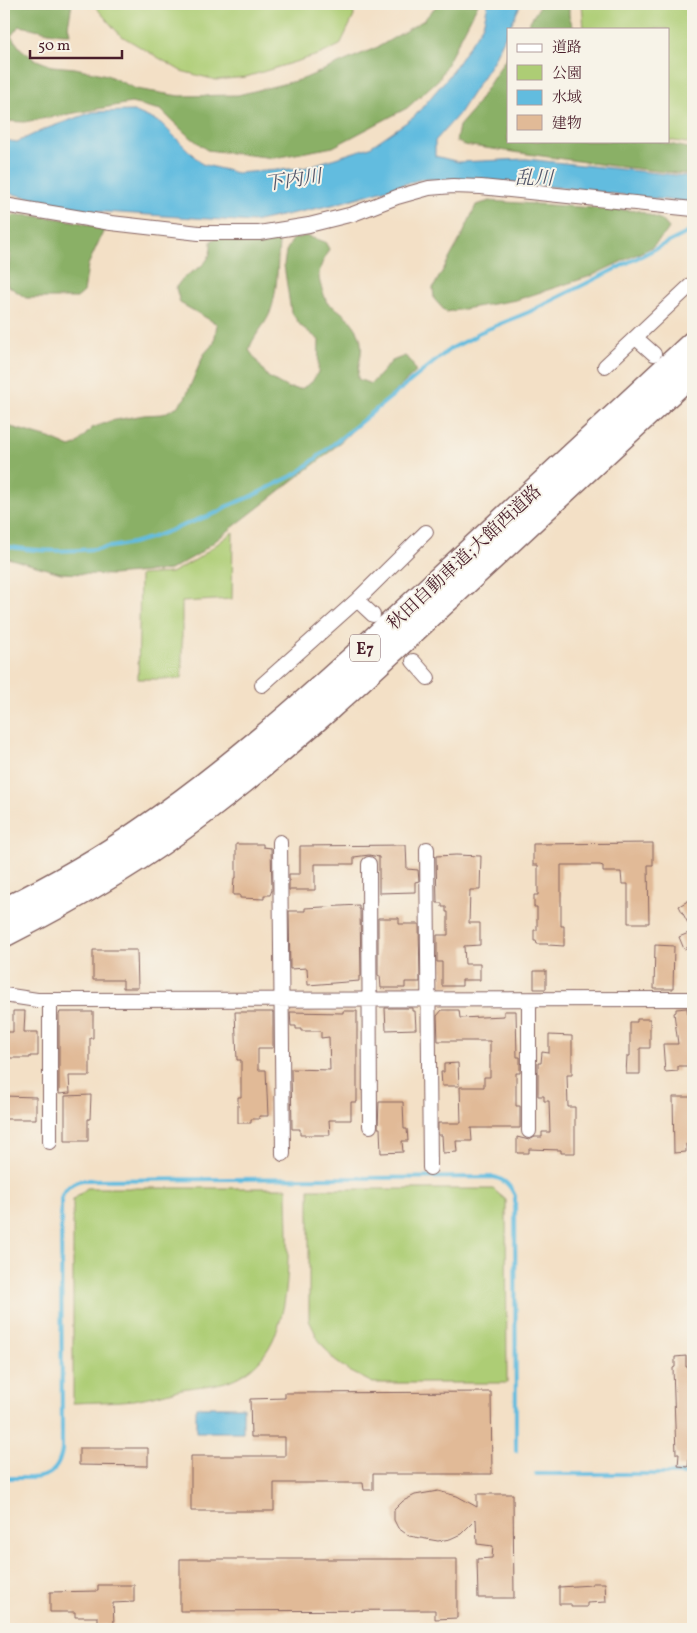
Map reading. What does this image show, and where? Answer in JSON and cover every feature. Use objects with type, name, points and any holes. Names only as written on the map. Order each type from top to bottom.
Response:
[{"type":"highway","name":"秋田自動車道;大館西道路","points":[[4,911],[81,869],[138,834],[194,794],[246,752],[370,643],[693,344]]},
{"type":"highway","name":"秋田自動車道;大館西道路","points":[[4,934],[91,887],[148,851],[202,814],[260,768],[392,651],[693,370]]},
{"type":"street","points":[[4,205],[112,224],[200,233],[259,233],[309,225],[353,214],[397,196],[429,188],[453,186],[481,187],[693,210]]},
{"type":"street","points":[[605,366],[693,283]]},
{"type":"street","points":[[636,338],[654,354]]},
{"type":"street","points":[[262,684],[357,600],[426,532]]},
{"type":"street","points":[[357,600],[373,615]]},
{"type":"street","points":[[413,661],[428,678]]},
{"type":"street","points":[[280,842],[283,1154]]},
{"type":"street","points":[[428,849],[430,1168]]},
{"type":"street","points":[[369,864],[370,1126]]},
{"type":"street","points":[[4,995],[37,1000],[693,999]]},
{"type":"street","points":[[50,1000],[50,1142]]},
{"type":"street","points":[[529,1000],[529,1130]]},
{"type":"green space","points":[[4,4],[72,4],[68,26],[70,34],[19,26],[11,36],[21,49],[34,59],[52,66],[75,68],[107,75],[136,89],[179,96],[238,95],[303,79],[380,46],[424,20],[438,4],[478,4],[439,79],[407,108],[333,147],[274,158],[207,150],[184,132],[161,110],[131,103],[24,122],[4,121]]},
{"type":"green space","points":[[93,4],[353,4],[354,16],[340,45],[321,54],[246,77],[216,80],[181,71],[120,35]]},
{"type":"green space","points":[[539,4],[569,4],[569,16],[574,28],[526,28],[538,9]]},
{"type":"green space","points":[[582,4],[693,4],[693,144],[670,140],[670,28],[584,28]]},
{"type":"green space","points":[[507,57],[507,142],[660,142],[693,149],[693,175],[464,145],[456,141],[459,126],[472,111]]},
{"type":"green space","points":[[490,201],[639,211],[662,220],[669,228],[652,247],[591,276],[516,300],[446,312],[434,299],[433,288],[463,234],[476,205]]},
{"type":"green space","points":[[13,215],[84,223],[104,230],[88,265],[84,292],[77,298],[26,298],[7,285],[10,253],[4,246],[4,223]]},
{"type":"green space","points":[[306,236],[325,242],[329,249],[321,265],[320,281],[327,303],[349,319],[360,337],[361,352],[358,379],[371,384],[392,361],[405,356],[411,361],[416,372],[326,455],[197,555],[170,570],[112,575],[61,573],[4,557],[4,425],[49,438],[70,447],[76,445],[92,428],[110,421],[163,414],[178,406],[185,398],[204,354],[214,343],[217,324],[180,303],[176,288],[180,281],[208,258],[211,241],[216,238],[273,237],[279,243],[273,305],[268,318],[253,340],[249,350],[268,377],[288,388],[301,389],[312,382],[318,372],[319,340],[301,326],[291,312],[284,265],[286,251],[293,239]]},
{"type":"green space","points":[[233,532],[232,599],[182,602],[182,679],[138,679],[140,575],[171,573],[197,559]]},
{"type":"green space","points":[[87,1188],[287,1188],[288,1268],[285,1296],[279,1323],[269,1347],[254,1366],[231,1380],[219,1384],[182,1389],[134,1400],[73,1403],[73,1200]]},
{"type":"green space","points":[[309,1189],[493,1189],[506,1200],[507,1383],[373,1383],[349,1371],[334,1360],[318,1339],[309,1320]]},
{"type":"water","points":[[488,4],[521,4],[509,28],[507,28],[507,32],[493,61],[458,115],[435,141],[435,156],[459,162],[526,159],[693,177],[693,203],[512,182],[422,179],[332,205],[253,222],[91,211],[4,192],[4,140],[17,142],[45,129],[93,112],[134,111],[161,123],[202,164],[237,173],[304,168],[370,147],[414,117],[449,76],[483,25]]},
{"type":"water","points":[[196,1407],[243,1407],[243,1432],[196,1432]]},
{"type":"building","points":[[653,843],[653,865],[648,865],[649,923],[628,923],[628,884],[622,884],[621,872],[603,872],[603,866],[600,865],[561,865],[561,926],[564,926],[564,946],[537,944],[534,941],[534,930],[537,930],[537,907],[534,907],[534,895],[538,895],[538,865],[533,865],[533,844]]},
{"type":"building","points":[[236,844],[263,844],[263,847],[271,848],[272,890],[270,895],[264,895],[264,899],[240,898],[240,895],[233,895],[234,878],[236,878]]},
{"type":"building","points":[[406,845],[407,869],[418,870],[419,881],[415,882],[415,892],[379,893],[379,857],[369,855],[354,857],[354,864],[315,864],[315,890],[289,890],[289,874],[300,874],[300,846]]},
{"type":"building","points":[[436,856],[481,856],[480,890],[470,890],[469,923],[480,923],[480,945],[464,946],[465,964],[480,964],[480,980],[462,980],[462,986],[442,986],[442,962],[437,962],[437,935],[448,935],[448,912],[446,912],[446,907],[442,907],[442,903],[437,903]]},
{"type":"building","points":[[693,898],[693,933],[679,906]]},
{"type":"building","points":[[359,905],[361,976],[359,976],[359,981],[308,985],[307,968],[290,969],[289,911],[305,911],[305,908]]},
{"type":"building","points":[[378,918],[399,918],[399,924],[419,924],[420,982],[405,982],[405,988],[381,988],[380,976],[378,976]]},
{"type":"building","points":[[691,932],[693,945],[684,949],[679,937]]},
{"type":"building","points":[[655,945],[674,946],[673,989],[654,989]]},
{"type":"building","points":[[93,950],[137,950],[138,988],[123,988],[123,980],[93,980]]},
{"type":"building","points":[[534,971],[546,971],[546,989],[534,989]]},
{"type":"building","points":[[385,1008],[412,1008],[412,1011],[415,1011],[416,1029],[386,1030]]},
{"type":"building","points":[[687,1008],[693,1062],[689,1062],[689,1066],[678,1066],[678,1071],[665,1072],[663,1044],[678,1044],[674,1013],[676,1009]]},
{"type":"building","points":[[442,1010],[459,1010],[460,1018],[504,1016],[504,1011],[516,1011],[517,1057],[520,1057],[520,1073],[516,1073],[516,1106],[520,1106],[520,1128],[471,1128],[472,1141],[456,1141],[457,1152],[443,1153],[442,1135],[438,1135],[438,1123],[461,1123],[460,1087],[484,1087],[484,1077],[490,1077],[490,1041],[438,1041],[437,1016]]},
{"type":"building","points":[[13,1011],[25,1011],[24,1032],[38,1032],[38,1056],[30,1056],[30,1058],[4,1058],[4,1032],[13,1032]]},
{"type":"building","points":[[343,1011],[357,1011],[357,1102],[351,1102],[351,1120],[329,1120],[330,1135],[300,1135],[300,1129],[292,1129],[291,1069],[330,1070],[329,1037],[321,1038],[321,1031],[301,1031],[301,1029],[296,1029],[296,1026],[291,1026],[290,1012],[343,1013]]},
{"type":"building","points":[[60,1012],[93,1012],[93,1038],[90,1038],[90,1076],[69,1076],[70,1093],[59,1094],[59,1015]]},
{"type":"building","points":[[235,1012],[273,1012],[273,1048],[258,1048],[258,1070],[266,1070],[268,1116],[259,1116],[259,1119],[251,1119],[251,1123],[238,1123],[238,1097],[241,1097],[241,1060],[237,1060]]},
{"type":"building","points":[[637,1019],[650,1019],[650,1048],[640,1048],[640,1074],[626,1074],[627,1056],[630,1056],[630,1022],[637,1022]]},
{"type":"building","points":[[549,1035],[572,1036],[572,1075],[567,1075],[568,1107],[575,1107],[575,1153],[561,1153],[561,1150],[529,1149],[529,1153],[517,1153],[517,1137],[529,1140],[535,1137],[542,1137],[542,1132],[550,1132],[549,1101],[544,1101],[544,1096],[538,1096],[538,1063],[541,1063],[542,1052],[549,1053]]},
{"type":"building","points":[[458,1063],[459,1086],[442,1086],[441,1072],[444,1072],[444,1064]]},
{"type":"building","points":[[91,1095],[88,1141],[65,1141],[65,1096]]},
{"type":"building","points":[[4,1096],[36,1097],[36,1119],[4,1119]]},
{"type":"building","points":[[673,1097],[693,1097],[693,1144],[686,1144],[686,1152],[674,1153]]},
{"type":"building","points":[[379,1102],[403,1102],[404,1129],[407,1129],[408,1141],[402,1141],[403,1152],[381,1153],[380,1128],[378,1128]]},
{"type":"building","points":[[686,1356],[686,1367],[692,1367],[693,1370],[693,1401],[691,1401],[693,1451],[690,1451],[688,1467],[678,1466],[679,1454],[676,1454],[673,1368],[675,1367],[675,1357]]},
{"type":"building","points":[[491,1392],[492,1474],[373,1474],[373,1490],[364,1490],[363,1483],[274,1483],[274,1511],[191,1511],[191,1456],[285,1456],[285,1437],[251,1437],[250,1399],[285,1398],[285,1393]]},
{"type":"building","points":[[79,1448],[148,1448],[148,1466],[79,1465]]},
{"type":"building","points":[[438,1491],[457,1496],[477,1507],[477,1494],[513,1494],[514,1598],[478,1598],[477,1559],[492,1558],[493,1546],[477,1544],[476,1519],[461,1534],[450,1539],[438,1541],[409,1536],[398,1528],[394,1520],[394,1510],[403,1501],[415,1495]]},
{"type":"building","points":[[180,1559],[457,1559],[457,1618],[435,1619],[435,1610],[180,1611]]},
{"type":"building","points":[[592,1583],[605,1583],[606,1602],[587,1603],[587,1607],[571,1607],[571,1604],[559,1604],[559,1587],[592,1585]]},
{"type":"building","points":[[98,1585],[134,1585],[134,1602],[113,1603],[114,1624],[98,1625],[98,1617],[75,1617],[75,1612],[50,1612],[50,1592],[98,1591]]},
{"type":"waterway","points":[[4,546],[58,551],[115,546],[150,538],[219,512],[225,507],[298,473],[450,349],[476,336],[476,334],[529,312],[693,230]]},
{"type":"waterway","points":[[4,1478],[33,1478],[49,1474],[55,1469],[62,1450],[61,1198],[69,1186],[83,1180],[494,1177],[504,1181],[515,1196],[516,1451]]},
{"type":"waterway","points":[[536,1474],[693,1474]]},
{"type":"tunnel","points":[[677,378],[693,395]]},
{"type":"water label","name":"乱川","points":[[534,177]]},
{"type":"water label","name":"下内川","points":[[293,179]]}]
